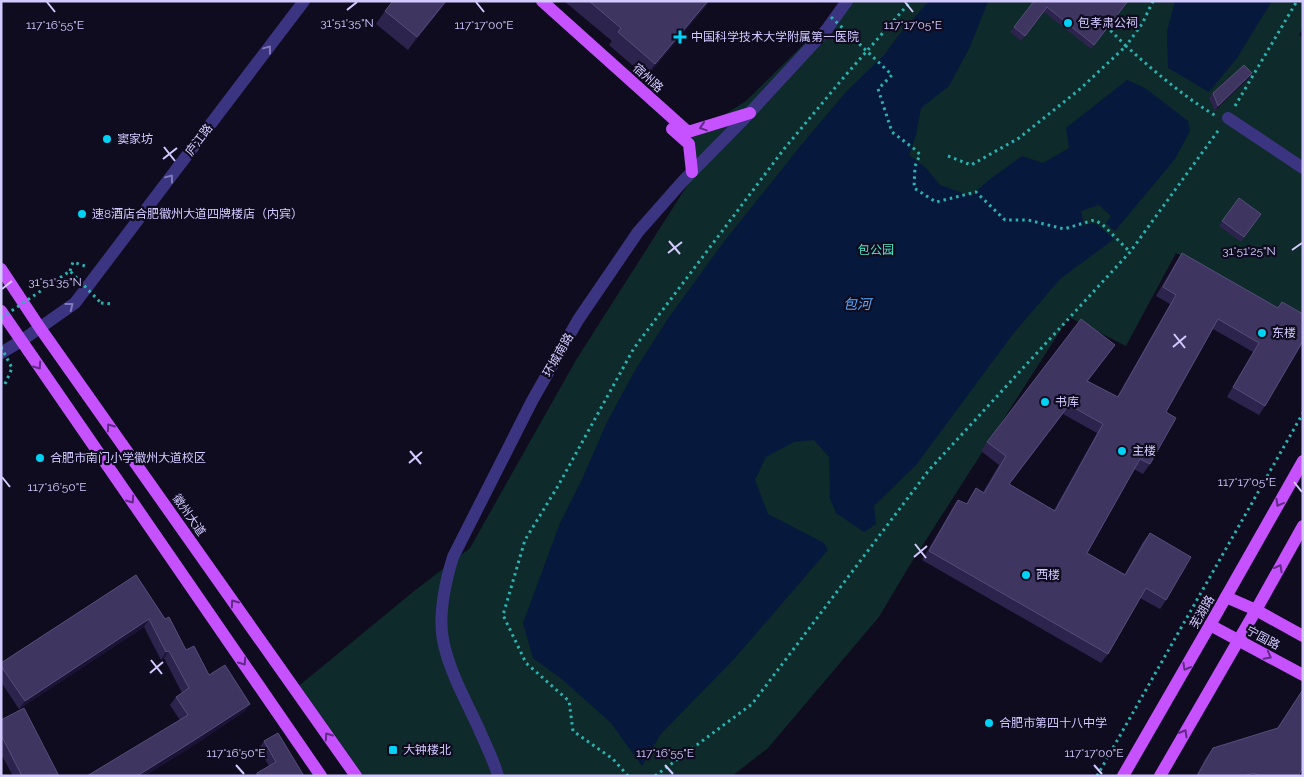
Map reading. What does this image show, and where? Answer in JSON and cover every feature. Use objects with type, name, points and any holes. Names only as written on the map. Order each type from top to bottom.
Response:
[{"type":"main road","name":"宿州路","points":[[532,1],[689,144],[692,172]]},
{"type":"main road","name":"宿州路","points":[[542,1],[688,132],[750,113]]},
{"type":"main road","name":"徽州大道","points":[[1,269],[40,328],[356,776]]},
{"type":"main road","points":[[1,311],[321,776]]},
{"type":"main road","name":"芜湖路","points":[[1123,776],[1303,460]]},
{"type":"main road","points":[[1160,776],[1303,526]]},
{"type":"main road","name":"宁国路","points":[[1226,597],[1256,610],[1303,636]]},
{"type":"main road","name":"宁国路","points":[[1210,625],[1303,675]]},
{"type":"street","name":"庐江路","points":[[1,353],[75,303],[304,1]]},
{"type":"street","name":"环城南路","points":[[498,776],[452,672],[443,640],[441,622],[444,593],[453,557],[532,401],[578,320],[638,232],[827,29],[847,1]]},
{"type":"street","points":[[1228,118],[1303,168]]},
{"type":"path","points":[[628,776],[613,759],[573,731],[569,701],[526,663],[503,615],[525,540],[558,486],[634,348],[784,149],[911,1]]},
{"type":"path","points":[[948,156],[971,165],[1019,138],[1080,89],[1126,46],[1142,24],[1153,1]]},
{"type":"path","points":[[654,776],[752,704],[929,470],[1130,252],[1228,118],[1297,1]]},
{"type":"path","points":[[831,17],[892,75],[878,89],[892,132],[920,155],[915,166],[914,188],[936,202],[976,192],[1006,220],[1028,220],[1064,229],[1094,220],[1102,224],[1130,252]]},
{"type":"path","points":[[1104,24],[1155,72],[1177,89],[1216,116],[1228,118]]},
{"type":"path","points":[[1,318],[70,271],[73,262]]},
{"type":"path","points":[[70,271],[101,303],[112,304]]},
{"type":"path","points":[[1,347],[12,368],[5,384]]},
{"type":"path","points":[[1097,776],[1303,413]]},
{"type":"green space","name":"包公园","points":[[844,1],[1303,1],[1303,28],[1299,35],[1303,38],[1303,321],[1176,253],[1126,346],[1069,317],[908,568],[879,617],[768,748],[732,776],[356,776],[295,689],[470,548],[576,360],[690,181],[689,144],[692,135],[746,101],[831,17]]},
{"type":"water","name":"包河","points":[[929,1],[989,1],[970,47],[949,86],[921,108],[916,135],[909,155],[926,168],[940,185],[971,196],[1022,156],[1043,163],[1069,148],[1066,128],[1127,80],[1145,88],[1188,121],[1190,131],[1175,159],[1115,231],[1106,223],[1111,216],[1099,205],[1081,211],[1084,225],[1095,223],[1114,239],[1060,279],[1013,334],[916,465],[874,506],[876,524],[864,532],[836,513],[830,498],[829,457],[814,440],[794,442],[766,457],[755,480],[768,514],[824,543],[828,550],[735,658],[660,735],[642,766],[611,723],[563,680],[533,658],[523,623],[560,523],[607,422],[634,372],[667,320],[723,243],[802,144],[846,92],[885,54]]},
{"type":"water","points":[[1175,1],[1272,1],[1237,58],[1209,92],[1168,68],[1167,31]]},
{"type":"building","points":[[393,1],[446,1],[417,37],[385,11]]},
{"type":"building","points":[[589,1],[708,1],[655,64],[618,32],[621,28]]},
{"type":"building","points":[[1034,1],[1128,1],[1094,45],[1047,7],[1025,36],[1014,27]]},
{"type":"building","points":[[1244,65],[1252,73],[1218,106],[1213,93]]},
{"type":"building","points":[[1239,198],[1261,214],[1244,237],[1222,221]]},
{"type":"building","points":[[1182,253],[1278,308],[1282,302],[1303,314],[1303,341],[1265,406],[1233,387],[1259,343],[1218,319],[1166,412],[1176,418],[1150,464],[1140,459],[1087,553],[1125,575],[1150,533],[1191,557],[1166,600],[1146,588],[1108,654],[929,551],[958,500],[967,504],[976,488],[984,493],[1006,456],[987,442],[1081,319],[1115,345],[1087,381],[1118,397],[1176,295],[1163,287]],"holes":[[[1069,405],[1103,424],[1055,511],[1009,484]]]},
{"type":"building","points":[[136,575],[165,619],[169,617],[186,650],[194,646],[209,675],[225,665],[250,704],[137,776],[87,776],[188,715],[176,697],[189,688],[169,651],[166,652],[149,619],[25,701],[1,666],[1,663]]},
{"type":"building","points":[[1302,691],[1303,768],[1298,776],[1260,776],[1254,773],[1243,776],[1197,776],[1213,748],[1278,728]]},
{"type":"building","points":[[24,708],[59,776],[22,776],[1,735],[1,720]]},
{"type":"building","points":[[278,733],[304,776],[258,776],[257,773],[276,762],[264,741]]},
{"type":"place","name":"包孝肃公祠","points":[[1068,23]]},
{"type":"place","name":"中国科学技术大学附属第一医院","points":[[680,37]]},
{"type":"place","name":"窦家坊","points":[[107,139]]},
{"type":"place","name":"速8酒店合肥徽州大道四牌楼店（内宾）","points":[[82,214]]},
{"type":"place","name":"东楼","points":[[1262,333]]},
{"type":"place","name":"书库","points":[[1045,402]]},
{"type":"place","name":"主楼","points":[[1122,451]]},
{"type":"place","name":"合肥市南门小学徽州大道校区","points":[[40,458]]},
{"type":"place","name":"西楼","points":[[1026,575]]},
{"type":"place","name":"合肥市第四十八中学","points":[[989,723]]},
{"type":"place","name":"大钟楼北","points":[[393,750]]}]
